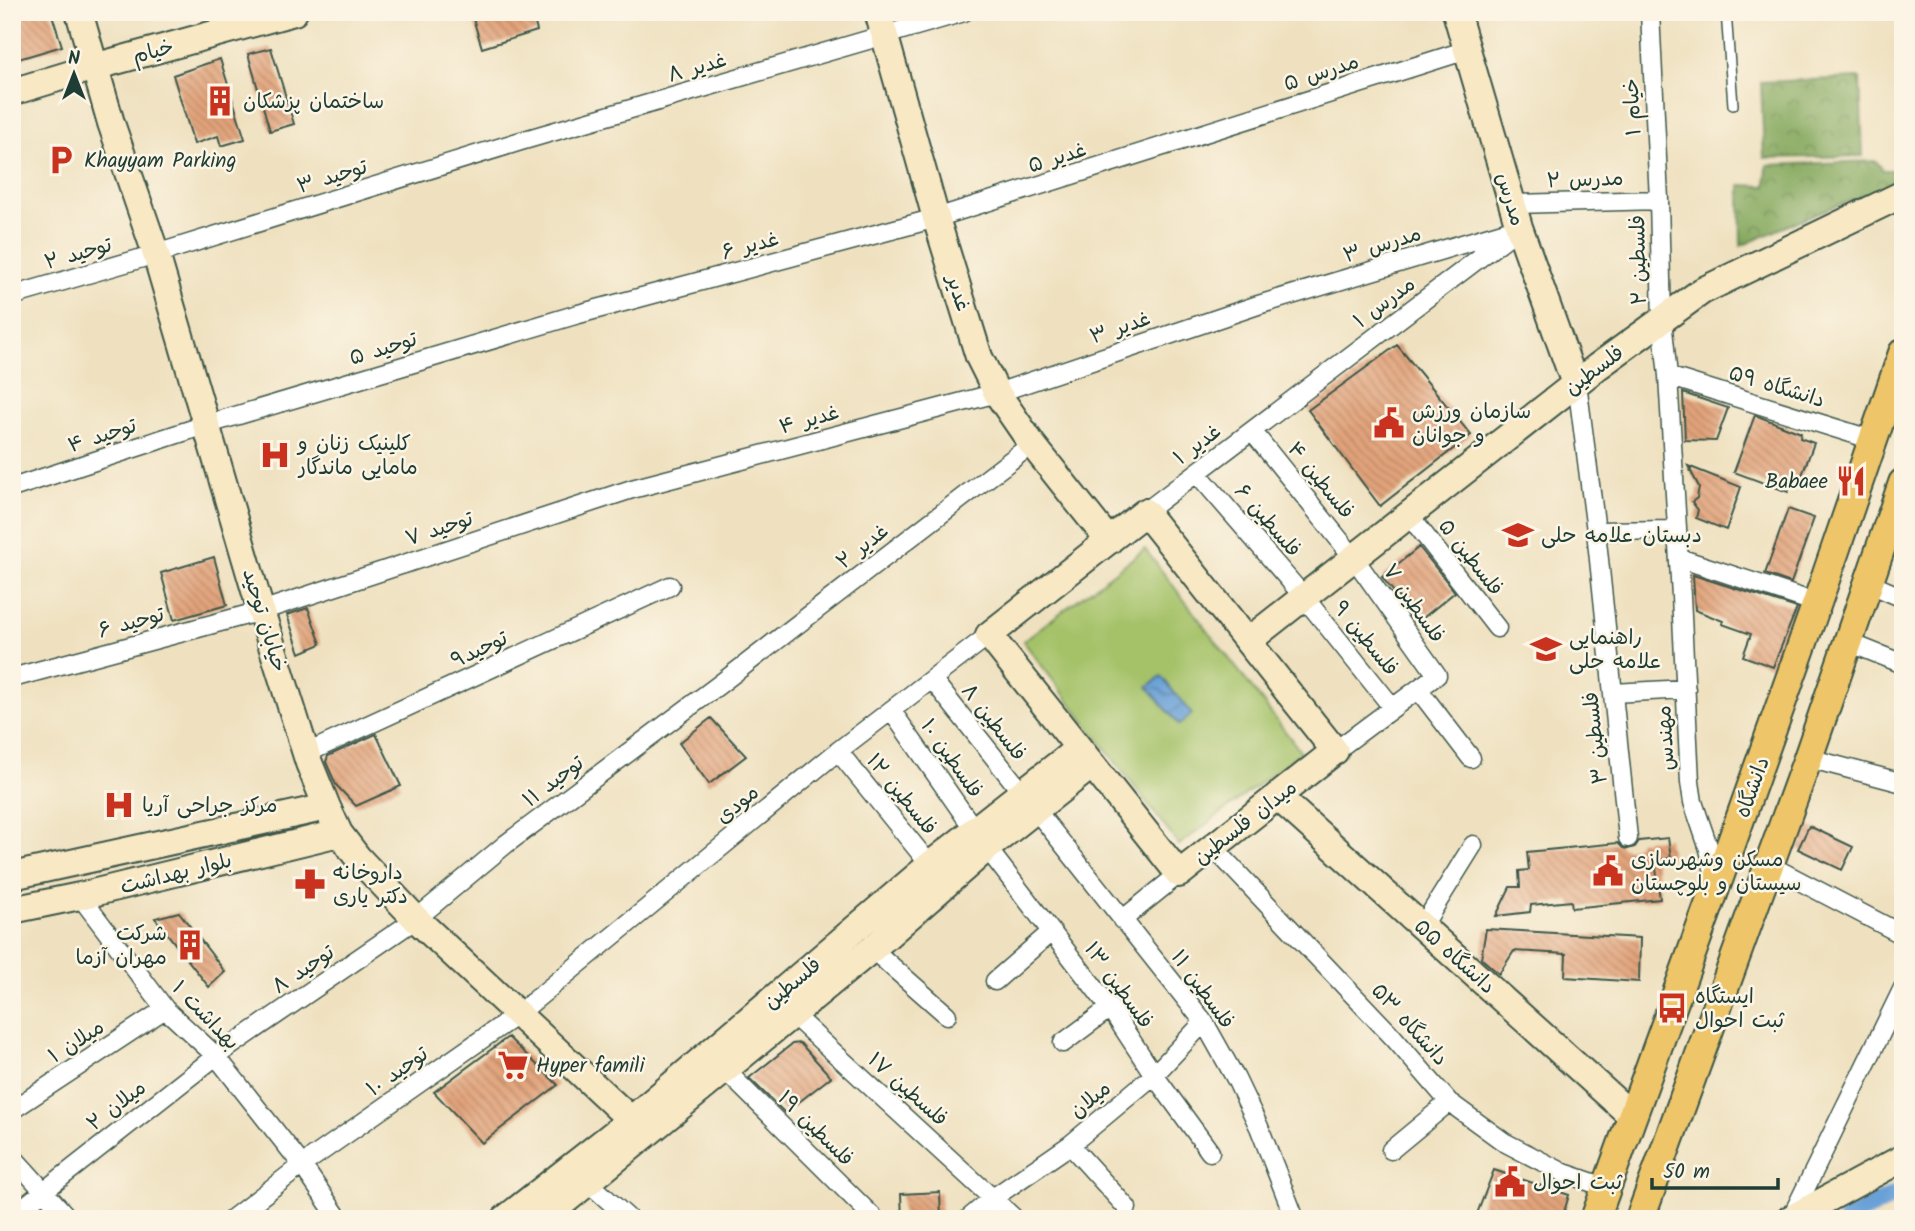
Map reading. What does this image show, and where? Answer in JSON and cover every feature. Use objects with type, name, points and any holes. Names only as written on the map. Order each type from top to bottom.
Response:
[{"type":"main road","name":"دانشگاه","points":[[1595,1219],[1817,603],[1903,353]]},
{"type":"main road","name":"دانشگاه","points":[[1640,1219],[1808,758],[1902,486]]},
{"type":"street","name":"خیابان توحید","points":[[79,12],[111,122],[156,254],[261,611],[327,807],[340,833],[358,858],[416,919],[631,1120]]},
{"type":"street","name":"خیام","points":[[12,92],[294,12]]},
{"type":"street","name":"غدیر ۸","points":[[521,141],[881,24],[964,12]]},
{"type":"street","name":"مدرس","points":[[1455,12],[1516,216],[1576,383]]},
{"type":"street","name":"خیام ۱","points":[[1650,12],[1659,200]]},
{"type":"street","name":"غدیر","points":[[881,24],[979,357],[997,393],[1032,443],[1109,541]]},
{"type":"street","name":"مدرس ۵","points":[[1190,139],[1467,50]]},
{"type":"street","name":"غدیر ۵","points":[[936,218],[1190,139]]},
{"type":"street","name":"توحید ۳","points":[[156,254],[521,141]]},
{"type":"street","name":"فلسطین","points":[[1248,641],[1576,383],[1702,291],[1903,194]]},
{"type":"street","name":"مدرس ۲","points":[[1516,216],[1659,200]]},
{"type":"street","name":"فلسطین ۲","points":[[1659,200],[1662,320],[1668,376]]},
{"type":"street","name":"مدرس ۳","points":[[1258,305],[1516,216]]},
{"type":"street","name":"مدرس ۱","points":[[1275,413],[1516,216]]},
{"type":"street","name":"غدیر ۶","points":[[575,315],[936,218]]},
{"type":"street","name":"توحید ۲","points":[[12,296],[156,254]]},
{"type":"street","name":"غدیر ۳","points":[[997,393],[1258,305]]},
{"type":"street","name":"توحید ۵","points":[[205,425],[575,315]]},
{"type":"street","name":"دانشگاه ۵۹","points":[[1668,376],[1873,440]]},
{"type":"street","name":"مهندس","points":[[1668,376],[1691,792],[1709,849],[1716,886]]},
{"type":"street","name":"فلسطین ۳","points":[[1576,383],[1596,531],[1628,838]]},
{"type":"street","name":"غدیر ۴","points":[[632,489],[997,393]]},
{"type":"street","name":"غدیر ۱","points":[[1145,512],[1275,413]]},
{"type":"street","name":"توحید ۴","points":[[12,488],[205,425]]},
{"type":"street","name":"فلسطین ۴","points":[[1252,431],[1354,558]]},
{"type":"street","name":"غدیر ۲","points":[[720,684],[1032,443]]},
{"type":"street","name":"فلسطین ۶","points":[[1197,473],[1304,597]]},
{"type":"street","name":"توحید ۷","points":[[261,611],[632,489]]},
{"type":"street","points":[[989,635],[1145,512],[1335,751],[1418,689],[1471,758]]},
{"type":"street","name":"فلسطین ۵","points":[[1409,514],[1497,628]]},
{"type":"street","points":[[1596,531],[1676,530]]},
{"type":"street","name":"فلسطین ۷","points":[[1354,558],[1437,675],[1418,689]]},
{"type":"street","points":[[1679,558],[1817,603]]},
{"type":"street","points":[[1868,583],[1903,598]]},
{"type":"street","name":"توحید۹","points":[[307,753],[670,586]]},
{"type":"street","name":"فلسطین ۹","points":[[1304,597],[1393,708]]},
{"type":"street","name":"توحید ۶","points":[[12,678],[261,611]]},
{"type":"street","name":"مودی","points":[[518,1014],[838,751],[989,635]]},
{"type":"street","name":"میدان فلسطین","points":[[989,635],[1178,874],[1335,751]]},
{"type":"street","points":[[1848,642],[1903,664]]},
{"type":"street","name":"فلسطین ۸","points":[[932,679],[1028,802]]},
{"type":"street","name":"توحید ۱۱","points":[[416,919],[506,844],[720,684]]},
{"type":"street","points":[[1613,693],[1686,688]]},
{"type":"street","name":"فلسطین ۱۰","points":[[891,710],[981,839]]},
{"type":"street","name":"فلسطین ۱۲","points":[[838,751],[930,865]]},
{"type":"street","name":"فلسطین","points":[[543,1219],[872,949],[981,839],[1085,756]]},
{"type":"street","points":[[1808,758],[1903,783]]},
{"type":"street","name":"دانشگاه ۵۵","points":[[1277,796],[1632,1116]]},
{"type":"street","name":"فلسطین ۱۱","points":[[1028,802],[1204,1022],[1259,1127],[1294,1219]]},
{"type":"street","name":"بلوار بهداشت","points":[[12,876],[327,807]]},
{"type":"street","name":"بلوار بهداشت","points":[[12,910],[340,833]]},
{"type":"street","name":"فلسطین","points":[[505,1219],[631,1120],[930,865],[981,839]]},
{"type":"street","name":"فلسطین ۱۳","points":[[981,839],[1110,1008],[1210,1152]]},
{"type":"street","points":[[1422,927],[1473,845]]},
{"type":"street","name":"دانشگاه ۵۳","points":[[1213,847],[1393,1037],[1449,1102],[1504,1142],[1564,1173],[1605,1187]]},
{"type":"street","points":[[1769,865],[1903,935]]},
{"type":"street","points":[[1122,920],[1178,874]]},
{"type":"street","name":"بهداشت ۱","points":[[79,896],[164,1009],[216,1056],[302,1165],[340,1219]]},
{"type":"street","name":"توحید ۸","points":[[216,1056],[416,919]]},
{"type":"street","points":[[995,981],[1051,932]]},
{"type":"street","points":[[872,949],[947,1015]]},
{"type":"street","points":[[1790,1218],[1903,988]]},
{"type":"street","points":[[1063,1044],[1110,1008]]},
{"type":"street","name":"میلان ۱","points":[[12,1110],[164,1009]]},
{"type":"street","name":"توحید ۱۰","points":[[232,1219],[302,1165],[518,1014]]},
{"type":"street","name":"فلسطین ۱۷","points":[[792,1014],[993,1198]]},
{"type":"street","name":"میلان","points":[[968,1219],[993,1198],[1070,1145],[1154,1075],[1204,1022]]},
{"type":"street","name":"میلان ۲","points":[[12,1216],[216,1056]]},
{"type":"street","name":"فلسطین ۱۹","points":[[725,1070],[875,1219]]},
{"type":"street","points":[[1391,1150],[1449,1102]]},
{"type":"street","points":[[1070,1145],[1127,1208]]},
{"type":"street","points":[[12,1156],[69,1219]]},
{"type":"street","points":[[1790,1218],[1903,1158]]},
{"type":"street","points":[[588,1182],[629,1219]]},
{"type":"street","points":[[993,1198],[1015,1219]]},
{"type":"lane","points":[[1726,12],[1733,105]]},
{"type":"green space","points":[[1860,78],[1863,156],[1764,158],[1761,82]]},
{"type":"green space","points":[[1876,161],[1883,170],[1903,170],[1900,183],[1814,214],[1741,246],[1740,185],[1766,186],[1767,165]]},
{"type":"green space","points":[[1145,549],[1301,752],[1179,845],[1023,641]]},
{"type":"water","points":[[1161,676],[1192,714],[1179,725],[1148,687]]},
{"type":"building","points":[[12,12],[51,12],[62,46],[12,61]]},
{"type":"building","points":[[471,12],[532,12],[537,31],[482,48]]},
{"type":"building","points":[[271,48],[294,124],[270,131],[248,54]]},
{"type":"building","points":[[220,59],[245,139],[221,146],[218,136],[194,144],[173,75]]},
{"type":"building","name":"سازمان ورزش و جوانان","points":[[1397,345],[1471,435],[1380,506],[1308,410]]},
{"type":"building","points":[[1683,393],[1728,408],[1716,441],[1685,440]]},
{"type":"building","points":[[1755,415],[1801,433],[1800,438],[1814,443],[1799,483],[1792,482],[1788,492],[1734,472]]},
{"type":"building","points":[[1688,466],[1741,487],[1726,530],[1696,518],[1698,510],[1692,502],[1697,498],[1699,487]]},
{"type":"building","points":[[1788,509],[1814,518],[1791,583],[1765,574]]},
{"type":"building","points":[[1419,547],[1455,592],[1418,622],[1382,577]]},
{"type":"building","points":[[214,557],[227,605],[174,620],[161,573]]},
{"type":"building","points":[[1693,575],[1797,608],[1773,667],[1743,656],[1751,634],[1722,624],[1723,621],[1695,610]]},
{"type":"building","points":[[308,608],[321,644],[300,653],[287,615]]},
{"type":"building","points":[[711,718],[746,756],[709,784],[679,743]]},
{"type":"building","points":[[376,734],[401,786],[356,806],[336,785],[326,762],[328,756]]},
{"type":"building","points":[[1809,826],[1853,847],[1842,870],[1798,849]]},
{"type":"building","name":"مسکن وشهرسازی سیستان و بلوچستان","points":[[1668,838],[1671,858],[1655,860],[1660,899],[1572,908],[1571,901],[1531,905],[1530,912],[1496,916],[1510,887],[1520,887],[1519,871],[1529,870],[1527,852],[1618,843],[1628,849],[1635,847],[1639,841]]},
{"type":"building","name":"شرکت مهران آزما","points":[[179,912],[225,972],[209,987],[155,918]]},
{"type":"building","points":[[1486,929],[1640,938],[1639,982],[1565,977],[1566,954],[1514,951],[1499,974],[1481,958]]},
{"type":"building","points":[[508,1037],[558,1085],[482,1143],[434,1092]]},
{"type":"building","points":[[800,1043],[831,1077],[785,1113],[749,1078],[792,1044]]},
{"type":"building","name":"ثبت احوال","points":[[1494,1170],[1569,1195],[1562,1219],[1475,1219]]},
{"type":"building","points":[[940,1192],[941,1219],[902,1219],[901,1194]]},
{"type":"waterway","points":[[1847,1219],[1903,1191]]},
{"type":"place","name":"ساختمان پزشکان","points":[[220,101]]},
{"type":"place","name":"Khayyam Parking","points":[[61,160]]},
{"type":"place","name":"سازمان ورزش و جوانان","points":[[1389,423]]},
{"type":"place","name":"کلینیک زنان و مامایی ماندگار","points":[[275,455]]},
{"type":"place","name":"Babaee","points":[[1851,481]]},
{"type":"place","name":"دبستان علامه حلی","points":[[1518,535]]},
{"type":"place","name":"راهنمایی علامه حلی","points":[[1546,649]]},
{"type":"place","name":"مرکز جراحی آریا","points":[[119,805]]},
{"type":"place","name":"مسکن وشهرسازی سیستان و بلوچستان","points":[[1608,871]]},
{"type":"place","name":"داروخانه دکتر یاری","points":[[310,884]]},
{"type":"place","name":"شرکت مهران آزما","points":[[190,945]]},
{"type":"place","name":"ایستگاه ثبت احوال","points":[[1672,1008]]},
{"type":"place","name":"Hyper famili","points":[[513,1065]]},
{"type":"place","name":"ثبت احوال","points":[[1510,1182]]}]
